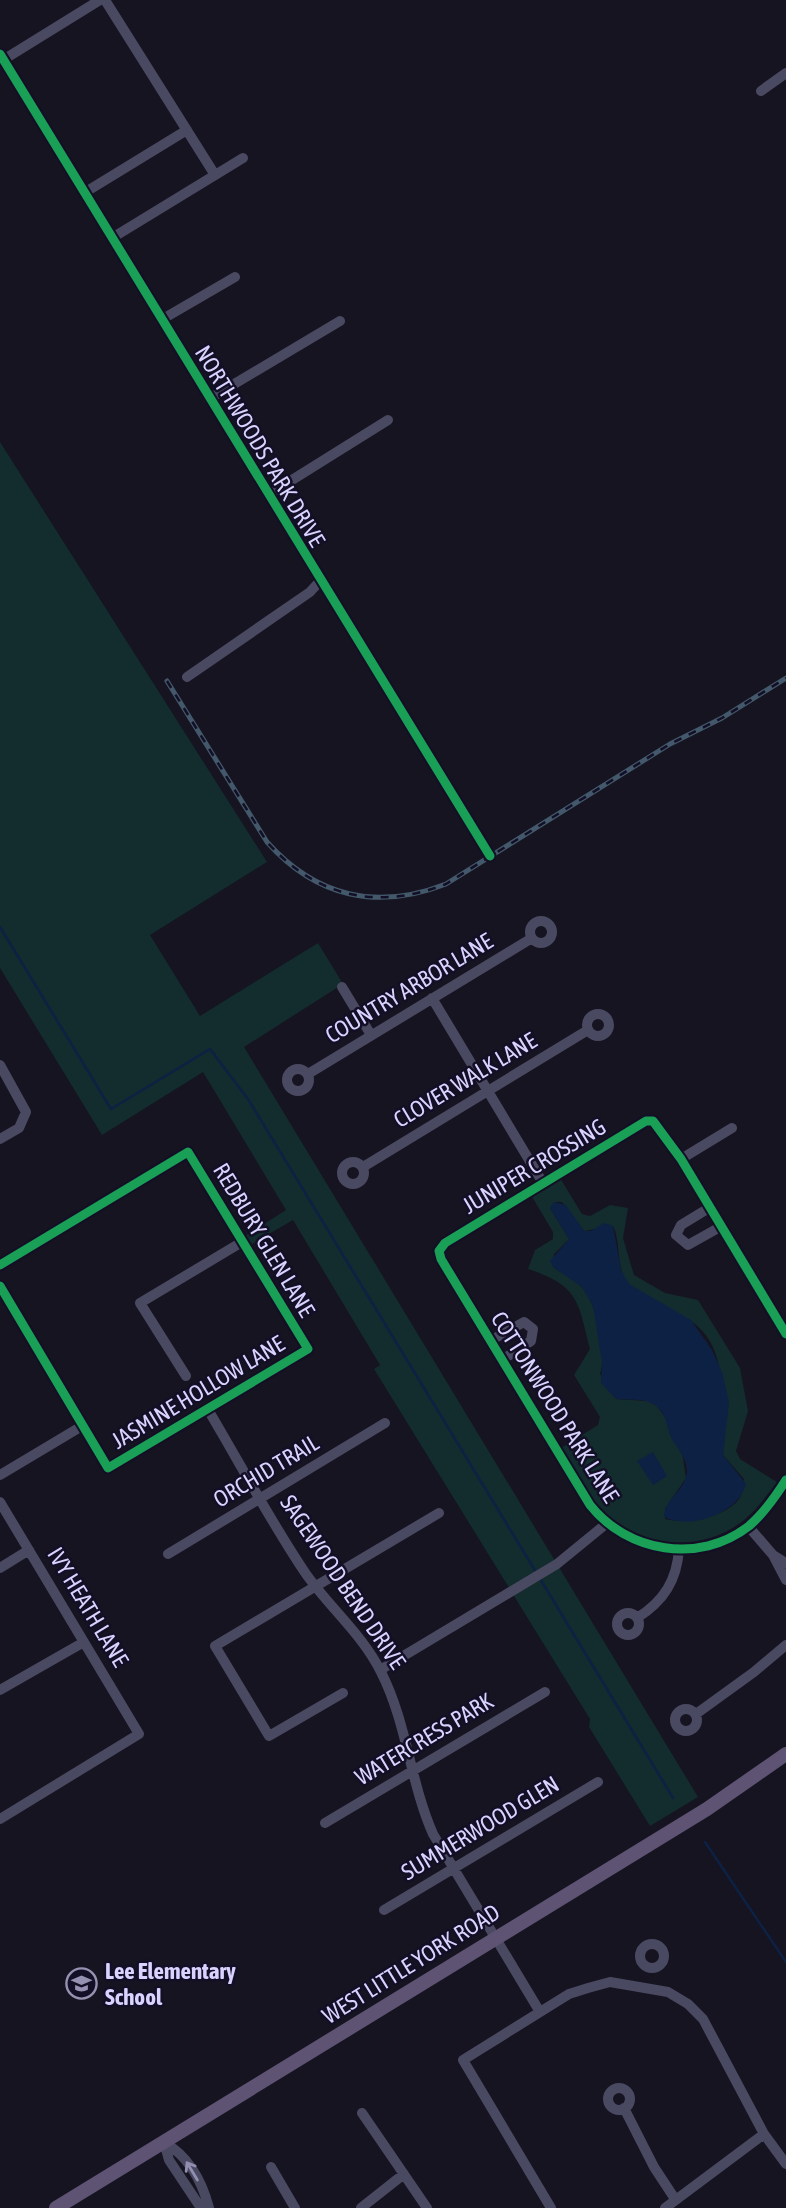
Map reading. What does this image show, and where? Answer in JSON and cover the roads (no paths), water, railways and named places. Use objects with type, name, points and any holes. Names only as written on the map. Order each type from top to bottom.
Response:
[{"type":"main road","name":"WEST LITTLE YORK ROAD","points":[[57,2208],[707,1809],[786,1754]]},
{"type":"street","points":[[2,57],[102,0],[215,175]]},
{"type":"street","name":"NORTHWOODS PARK DRIVE","points":[[2,57],[490,856]]},
{"type":"street","points":[[761,91],[786,74]]},
{"type":"street","points":[[85,193],[187,130]]},
{"type":"street","points":[[112,238],[243,158]]},
{"type":"street","points":[[162,320],[235,276]]},
{"type":"street","points":[[209,399],[340,321]]},
{"type":"street","points":[[268,495],[388,420]]},
{"type":"street","points":[[187,677],[310,592],[320,581]]},
{"type":"street","name":"COUNTRY ARBOR LANE","points":[[308,1074],[532,937]]},
{"type":"street","points":[[342,987],[371,1035]]},
{"type":"street","points":[[432,998],[543,1184]]},
{"type":"street","name":"CLOVER WALK LANE","points":[[363,1167],[589,1030]]},
{"type":"street","points":[[0,1065],[26,1112],[19,1128],[0,1139]]},
{"type":"street","name":"JUNIPER CROSSING","points":[[439,1251],[445,1243],[646,1121],[653,1121],[681,1159]]},
{"type":"street","points":[[732,1128],[681,1159],[786,1334]]},
{"type":"street","name":"REDBURY GLEN LANE","points":[[0,1265],[188,1152],[307,1349]]},
{"type":"street","points":[[709,1208],[681,1225],[676,1236],[678,1240],[688,1245],[720,1227]]},
{"type":"street","points":[[186,1376],[140,1303],[242,1241]]},
{"type":"street","name":"COTTONWOOD PARK LANE","points":[[439,1251],[490,1341],[590,1505],[606,1524],[641,1543],[679,1549],[711,1544],[748,1526]]},
{"type":"street","points":[[0,1286],[82,1426],[0,1475]]},
{"type":"street","points":[[490,1341],[524,1322],[533,1329],[531,1341],[502,1360]]},
{"type":"street","name":"JASMINE HOLLOW LANE","points":[[82,1426],[108,1468],[307,1349]]},
{"type":"street","name":"SAGEWOOD BEND DRIVE","points":[[207,1408],[316,1586],[351,1627],[380,1670],[394,1701],[420,1805],[452,1869],[540,2012]]},
{"type":"street","name":"ORCHID TRAIL","points":[[167,1554],[385,1423]]},
{"type":"street","points":[[786,1480],[748,1526],[773,1555],[786,1580]]},
{"type":"street","name":"IVY HEATH LANE","points":[[0,1502],[139,1734],[0,1819]]},
{"type":"street","points":[[343,1693],[269,1736],[215,1646],[439,1513]]},
{"type":"street","points":[[380,1670],[557,1564],[606,1524]]},
{"type":"street","points":[[637,1618],[662,1600],[675,1577],[679,1549]]},
{"type":"street","points":[[0,1567],[29,1550]]},
{"type":"street","points":[[773,1555],[786,1563]]},
{"type":"street","points":[[0,1690],[83,1642]]},
{"type":"street","points":[[696,1714],[786,1645]]},
{"type":"street","name":"WATERCRESS PARK","points":[[325,1823],[545,1692]]},
{"type":"street","name":"SUMMERWOOD GLEN","points":[[384,1910],[598,1782]]},
{"type":"street","points":[[646,1986],[650,1968]]},
{"type":"street","points":[[551,2208],[463,2060],[569,1994],[610,1982],[646,1986],[668,1992],[688,2004],[703,2019],[764,2134],[786,2164]]},
{"type":"street","points":[[624,2108],[654,2168],[675,2199]]},
{"type":"street","points":[[362,2113],[426,2208]]},
{"type":"street","points":[[665,2208],[764,2134]]},
{"type":"street","points":[[164,2142],[169,2160],[201,2208]]},
{"type":"street","points":[[164,2142],[181,2152],[198,2179],[209,2208]]},
{"type":"street","points":[[271,2167],[295,2208]]},
{"type":"street","points":[[360,2208],[404,2174]]},
{"type":"water","points":[[554,1202],[566,1205],[584,1231],[591,1231],[604,1223],[613,1226],[621,1270],[629,1284],[691,1320],[712,1350],[722,1372],[729,1402],[723,1455],[746,1484],[733,1504],[712,1517],[687,1522],[664,1517],[666,1507],[685,1480],[686,1464],[658,1408],[645,1401],[616,1399],[601,1383],[602,1362],[593,1306],[582,1287],[553,1267],[550,1261],[569,1239],[550,1208]]},
{"type":"water","points":[[653,1452],[667,1476],[653,1485],[637,1461]]},
{"type":"waterway","points":[[0,927],[111,1109],[210,1049],[248,1099],[536,1572]]},
{"type":"waterway","points":[[539,1577],[673,1798]]},
{"type":"waterway","points":[[705,1842],[786,1962]]},
{"type":"railway","points":[[167,681],[267,842],[286,861],[327,887],[349,894],[396,897],[446,884],[670,744],[722,718],[786,678]]},
{"type":"place","name":"Lee Elementary School","points":[[82,1984]]}]
